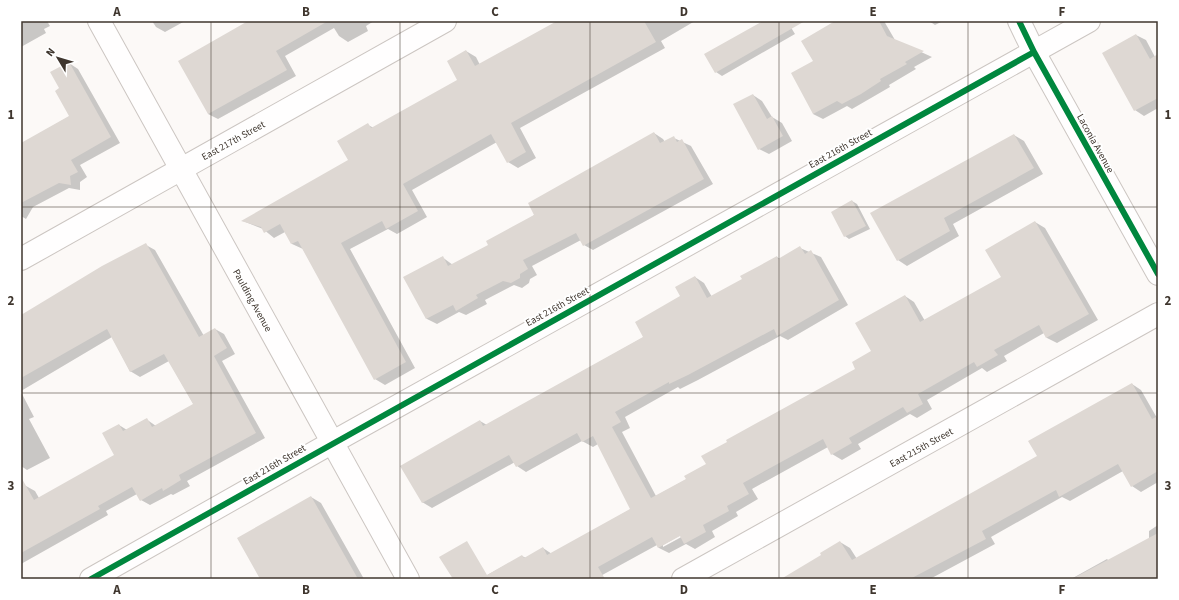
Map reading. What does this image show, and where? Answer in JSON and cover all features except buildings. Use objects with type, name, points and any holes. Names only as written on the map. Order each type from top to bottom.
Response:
[{"type":"street","name":"Paulding Avenue","points":[[99,21],[180,170],[408,579]]},
{"type":"street","name":"East 217th Street","points":[[21,259],[445,21]]},
{"type":"street","name":"Laconia Avenue","points":[[1019,21],[1034,52],[1158,274]]},
{"type":"street","name":"East 216th Street","points":[[91,579],[333,442],[1089,21]]},
{"type":"street","name":"East 215th Street","points":[[683,579],[1158,314]]},
{"type":"cycle path","points":[[1019,21],[1034,52],[1158,274]]},
{"type":"cycle path","points":[[91,579],[1034,52]]}]
